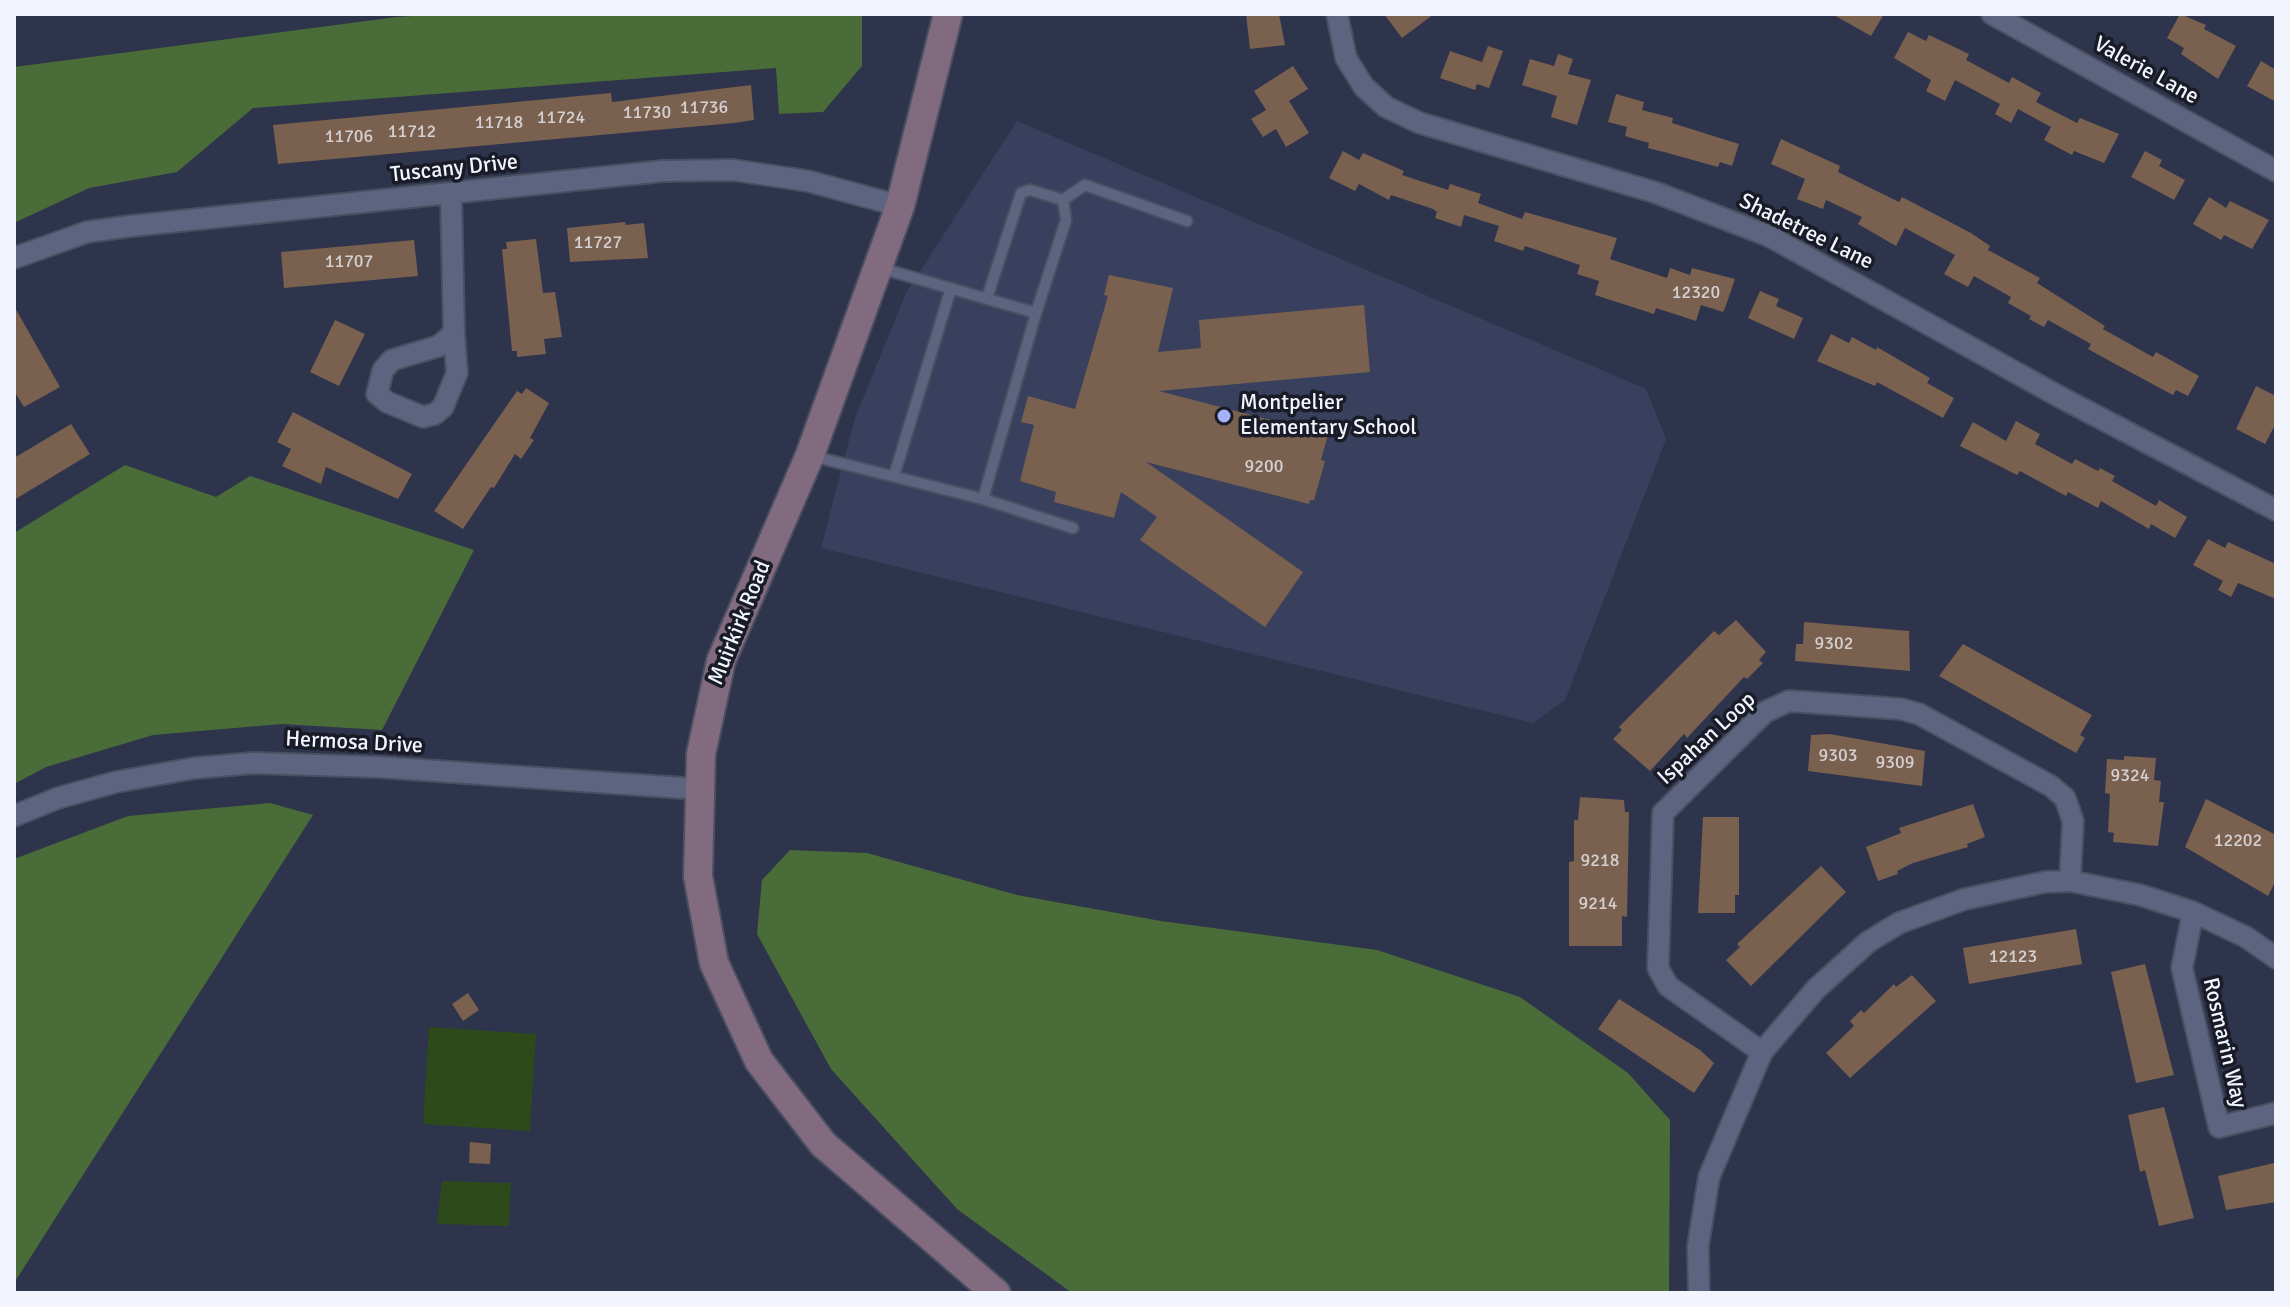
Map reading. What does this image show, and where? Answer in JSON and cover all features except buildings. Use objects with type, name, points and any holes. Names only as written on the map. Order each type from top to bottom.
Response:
[{"type":"main road","name":"Muirkirk Road","points":[[948,14],[900,206],[810,455],[721,661],[704,731],[698,789],[698,876],[714,963],[759,1061],[823,1144],[996,1293]]},
{"type":"street","name":"Shadetree Lane","points":[[1337,14],[1346,58],[1364,87],[1386,107],[1420,123],[1657,193],[1769,236],[2060,397],[2276,510]]},
{"type":"street","name":"Valerie Lane","points":[[1992,14],[2276,171]]},
{"type":"street","name":"Tuscany Drive","points":[[14,258],[53,242],[102,230],[663,171],[733,170],[808,181],[900,206]]},
{"type":"street","points":[[451,194],[457,373],[443,407],[435,414],[423,417],[387,402],[377,394],[383,370],[392,360],[439,346],[454,333]]},
{"type":"street","name":"Ispahan Loop","points":[[1762,1052],[1668,986],[1658,968],[1663,813],[1765,712],[1789,701],[1901,709],[1919,714],[2051,786],[2065,798],[2073,821],[2070,881]]},
{"type":"street","name":"Hermosa Drive","points":[[14,816],[58,798],[116,782],[195,768],[254,763],[379,767],[698,789]]},
{"type":"street","points":[[1699,1293],[1698,1246],[1709,1177],[1762,1052],[1825,981],[1868,942],[1899,923],[1965,899],[2045,882],[2070,881],[2129,892],[2193,912],[2246,937],[2276,958]]},
{"type":"street","name":"Rosmarin Way","points":[[2193,912],[2182,968],[2219,1127],[2276,1113]]},
{"type":"lane","points":[[1063,200],[1085,185],[1187,221]]},
{"type":"lane","points":[[987,298],[1021,193],[1030,190],[1063,200]]},
{"type":"lane","points":[[983,499],[1066,220],[1063,200]]},
{"type":"lane","points":[[878,268],[1036,313]]},
{"type":"lane","points":[[894,476],[951,288]]},
{"type":"lane","points":[[810,455],[983,499],[1073,528]]},
{"type":"shaded area","points":[[1017,121],[1646,389],[1666,439],[1565,700],[1533,723],[821,548],[855,418],[906,293]]},
{"type":"green space","points":[[446,14],[862,14],[862,66],[823,112],[779,114],[776,68],[253,108],[177,172],[89,188],[14,223],[14,67],[397,17]]},
{"type":"green space","points":[[125,465],[216,497],[250,476],[474,550],[382,730],[282,724],[153,735],[46,767],[14,784],[14,533]]},
{"type":"green space","points":[[270,803],[313,815],[14,1283],[14,859],[128,816]]},
{"type":"green space","points":[[790,850],[867,853],[1017,895],[1161,921],[1377,950],[1520,997],[1628,1073],[1670,1120],[1669,1293],[1072,1293],[957,1209],[831,1069],[757,934],[762,880]]},
{"type":"green space","points":[[429,1027],[536,1034],[530,1131],[423,1124]]},
{"type":"green space","points":[[442,1181],[511,1183],[509,1226],[437,1224]]},
{"type":"place","name":"Montpelier Elementary School","points":[[1224,416]]}]
